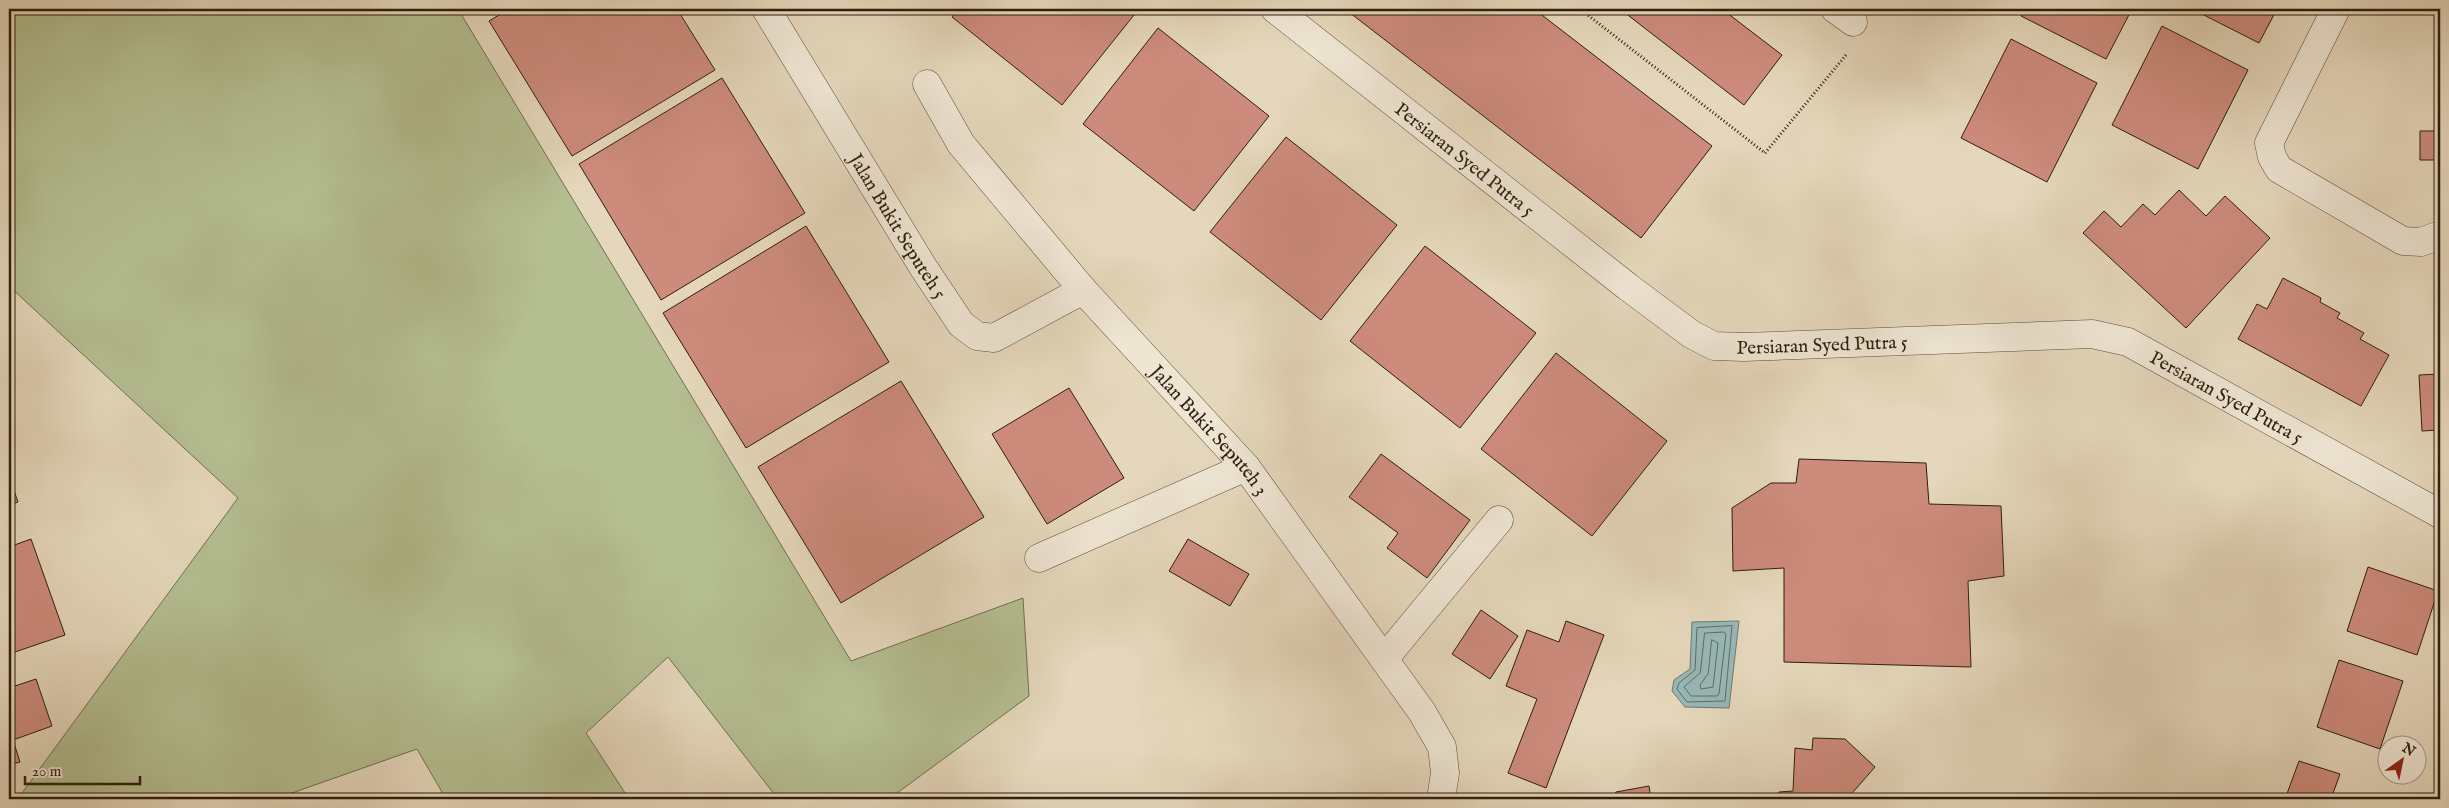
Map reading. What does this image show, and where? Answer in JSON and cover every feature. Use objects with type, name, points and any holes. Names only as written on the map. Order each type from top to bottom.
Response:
[{"type":"street","name":"Jalan Bukit Seputeh 5","points":[[766,9],[923,267],[961,324],[977,336],[994,338],[1083,290]]},
{"type":"street","name":"Persiaran Syed Putra 5","points":[[1275,9],[1628,287],[1691,334],[1714,346],[2092,334],[2128,342],[2440,514]]},
{"type":"street","points":[[2336,9],[2269,143],[2272,158],[2279,169],[2403,241],[2421,242],[2440,235]]},
{"type":"street","name":"Jalan Bukit Seputeh 3","points":[[928,84],[962,144],[1083,290],[1246,467],[1384,659],[1422,712],[1442,747],[1445,773],[1441,799]]},
{"type":"street","points":[[1039,558],[1246,467]]},
{"type":"street","points":[[1384,659],[1499,520]]},
{"type":"path","points":[[1580,9],[1765,153],[1860,38],[1844,15]]},
{"type":"green space","points":[[9,9],[458,9],[851,661],[1023,598],[1029,696],[889,799],[778,799],[668,657],[586,733],[629,799],[446,799],[417,749],[275,799],[23,799],[22,793],[238,498],[9,286]]},
{"type":"water","points":[[1739,621],[1729,708],[1685,707],[1672,691],[1674,680],[1690,669],[1692,622]]},
{"type":"building","points":[[509,9],[677,9],[715,70],[572,156],[489,21]]},
{"type":"building","points":[[903,9],[916,9],[911,15]]},
{"type":"building","points":[[958,9],[1138,10],[1062,105],[952,17]]},
{"type":"building","points":[[1345,9],[1534,9],[1712,146],[1641,238]]},
{"type":"building","points":[[1620,9],[1722,9],[1782,55],[1744,105]]},
{"type":"building","points":[[2024,9],[2132,9],[2106,59],[2021,16]]},
{"type":"building","points":[[2192,9],[2277,9],[2259,43]]},
{"type":"building","points":[[2162,26],[2248,70],[2198,169],[2112,125]]},
{"type":"building","points":[[1158,28],[1269,116],[1194,211],[1083,124]]},
{"type":"building","points":[[2011,39],[2097,83],[2047,182],[1961,138]]},
{"type":"building","points":[[722,78],[805,213],[661,300],[579,164]]},
{"type":"building","points":[[2420,131],[2440,131],[2440,160],[2420,160]]},
{"type":"building","points":[[1286,137],[1397,225],[1321,320],[1210,232]]},
{"type":"building","points":[[2179,190],[2206,216],[2225,196],[2270,238],[2186,328],[2083,233],[2104,211],[2121,227],[2143,204],[2155,215]]},
{"type":"building","points":[[806,226],[889,362],[746,448],[663,313]]},
{"type":"building","points":[[1425,246],[1536,333],[1460,428],[1350,341]]},
{"type":"building","points":[[2283,278],[2321,298],[2320,302],[2340,313],[2337,318],[2364,333],[2360,339],[2389,355],[2361,406],[2238,339],[2257,304],[2267,309]]},
{"type":"building","points":[[1556,353],[1667,441],[1592,536],[1481,449]]},
{"type":"building","points":[[2440,374],[2440,430],[2422,431],[2419,375]]},
{"type":"building","points":[[901,381],[984,517],[841,603],[758,467]]},
{"type":"building","points":[[1069,388],[1124,478],[1047,524],[992,434]]},
{"type":"building","points":[[1381,454],[1470,520],[1427,578],[1387,548],[1398,533],[1349,497]]},
{"type":"building","points":[[1799,459],[1926,463],[1929,504],[2001,506],[2004,576],[1968,581],[1971,667],[1784,662],[1784,568],[1733,571],[1732,508],[1771,483],[1796,483]]},
{"type":"building","points":[[9,476],[18,502],[9,505]]},
{"type":"building","points":[[31,539],[65,635],[9,654],[9,547]]},
{"type":"building","points":[[1188,539],[1249,574],[1230,606],[1169,571]]},
{"type":"building","points":[[2368,567],[2438,591],[2417,655],[2347,631]]},
{"type":"building","points":[[1481,610],[1518,636],[1490,679],[1452,654]]},
{"type":"building","points":[[1566,621],[1604,635],[1546,788],[1508,773],[1537,699],[1506,686],[1527,630],[1559,642]]},
{"type":"building","points":[[2339,660],[2403,681],[2384,736],[2376,736],[2376,748],[2317,727]]},
{"type":"building","points":[[36,679],[52,726],[13,740],[20,762],[9,765],[9,688]]},
{"type":"building","points":[[1813,738],[1845,739],[1875,767],[1847,799],[1779,799],[1779,792],[1793,791],[1795,748],[1812,750]]},
{"type":"building","points":[[2299,761],[2340,774],[2331,799],[2285,799]]},
{"type":"building","points":[[1649,786],[1651,799],[1611,799],[1616,792]]}]
